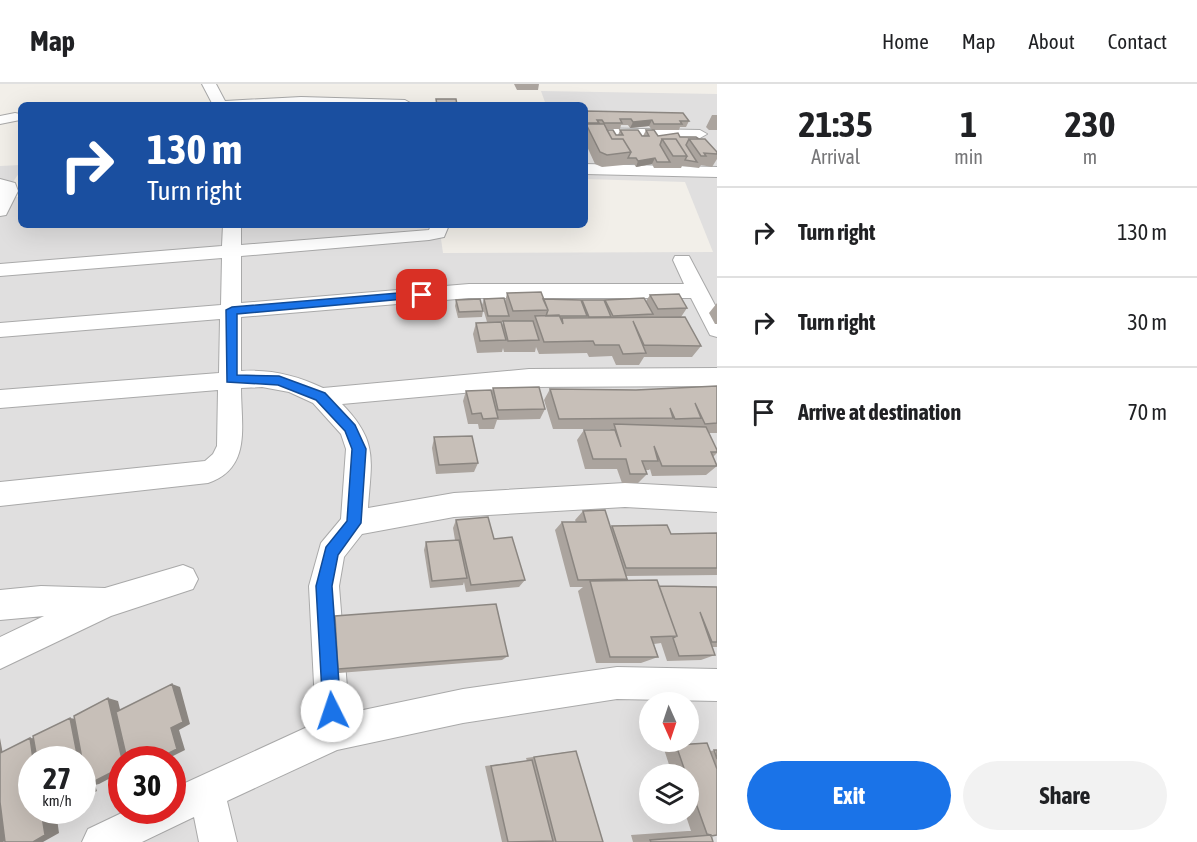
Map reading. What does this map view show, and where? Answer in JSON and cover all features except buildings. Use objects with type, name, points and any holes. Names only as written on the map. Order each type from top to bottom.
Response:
[{"type":"street","points":[[209,84],[218,102]]},
{"type":"street","points":[[281,102],[336,102]]},
{"type":"street","points":[[588,132],[697,129],[711,151]]},
{"type":"street","points":[[588,169],[717,172]]},
{"type":"street","points":[[0,184],[9,187],[10,191],[4,217]]},
{"type":"street","points":[[0,494],[208,472],[219,467],[226,457],[231,379],[232,228]]},
{"type":"street","points":[[0,270],[429,235],[438,233],[439,228]]},
{"type":"street","points":[[682,260],[717,330]]},
{"type":"street","points":[[0,330],[469,291],[697,291]]},
{"type":"street","points":[[0,399],[231,379],[279,381],[321,396],[530,378],[717,377]]},
{"type":"street","points":[[321,396],[351,429],[359,449],[354,523],[331,552],[324,586],[334,733]]},
{"type":"street","points":[[354,523],[454,505],[625,495],[717,500]]},
{"type":"street","points":[[0,653],[106,602],[183,579]]},
{"type":"street","points":[[0,605],[52,600],[106,602]]},
{"type":"street","points":[[186,802],[334,733],[463,706],[617,683],[717,685]]},
{"type":"street","points":[[207,792],[218,842]]},
{"type":"street","points":[[101,842],[139,824]]},
{"type":"shaded area","points":[[541,91],[717,94],[717,842],[0,842],[0,166],[18,165],[18,174],[3,197],[18,197],[18,228],[439,228],[443,253],[713,252],[685,182],[588,179],[588,102],[545,102]]},
{"type":"route","points":[[332,711],[324,586],[326,567],[331,552],[354,523],[359,449],[351,429],[321,396],[294,384],[279,381],[262,378],[231,379],[232,310],[422,295]]}]
